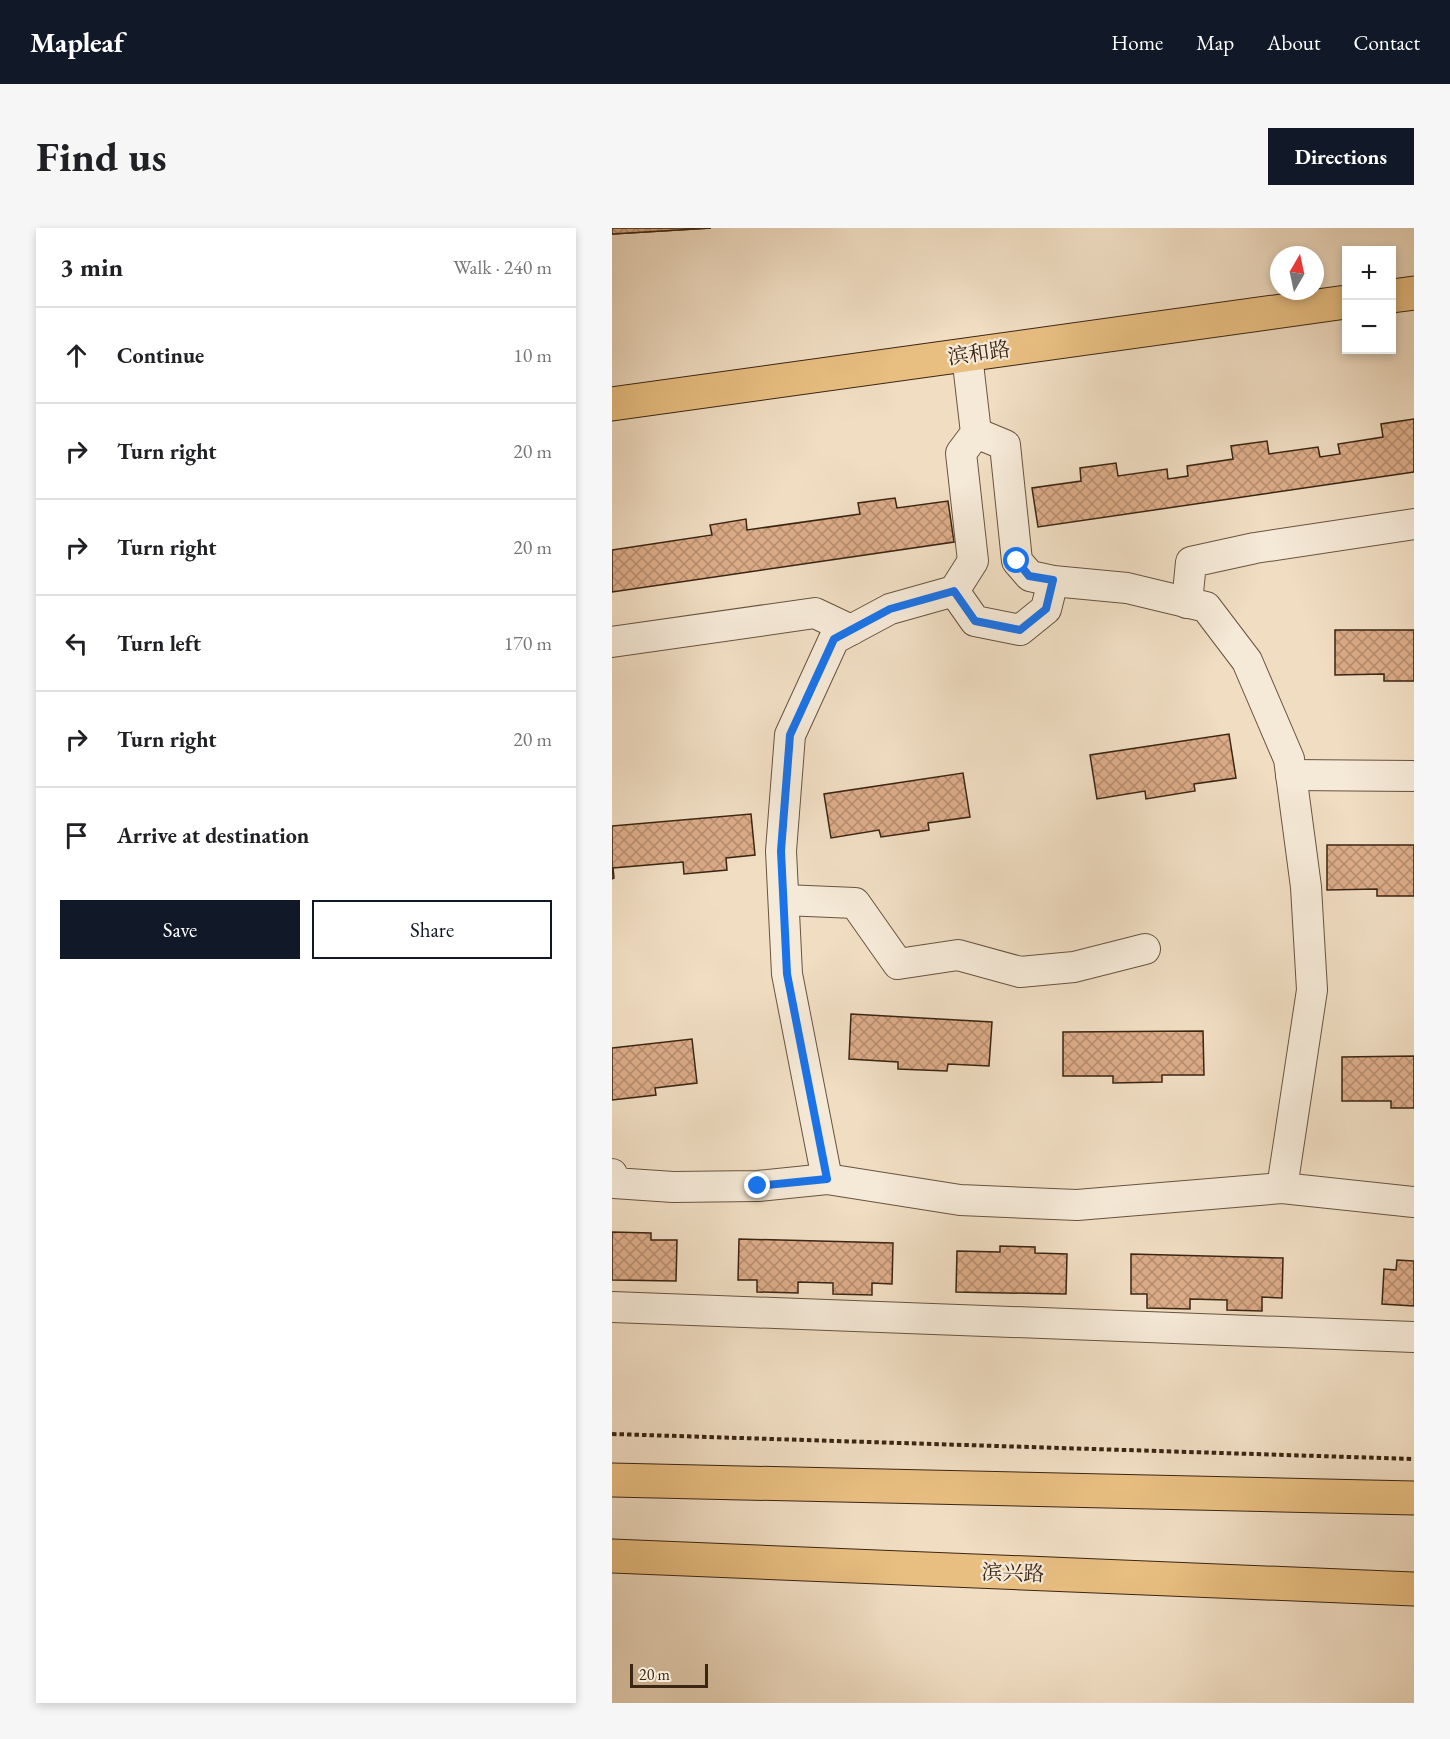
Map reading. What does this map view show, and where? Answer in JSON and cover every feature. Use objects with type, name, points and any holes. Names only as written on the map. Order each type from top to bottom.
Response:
[{"type":"main road","points":[[1396,295],[1414,293]]},
{"type":"main road","name":"滨和路","points":[[612,404],[1342,303]]},
{"type":"main road","points":[[612,1480],[1414,1498]]},
{"type":"main road","name":"滨兴路","points":[[612,1556],[1414,1590]]},
{"type":"lane","points":[[827,1179],[787,974],[781,851],[790,735],[834,639],[890,609],[954,591],[973,561],[961,453],[976,433],[967,355]]},
{"type":"lane","points":[[976,433],[1005,445],[1017,561],[1029,576],[1127,588],[1206,608],[1247,661],[1289,759],[1306,887],[1312,990],[1282,1188]]},
{"type":"lane","points":[[1187,603],[1191,562],[1255,548],[1414,524]]},
{"type":"lane","points":[[954,591],[975,621],[1020,630],[1046,609],[1053,580]]},
{"type":"lane","points":[[612,642],[815,613],[850,630]]},
{"type":"lane","points":[[1291,775],[1414,776]]},
{"type":"lane","points":[[784,900],[855,903],[898,964],[958,955],[1020,972],[1074,967],[1145,949]]},
{"type":"lane","points":[[612,1174],[614,1183],[673,1187],[758,1186],[827,1179],[960,1200],[1077,1205],[1282,1188],[1414,1202]]},
{"type":"lane","points":[[612,1307],[1414,1337]]},
{"type":"path","points":[[612,1434],[1414,1459]]},
{"type":"building","points":[[612,228],[711,228],[612,234]]},
{"type":"building","points":[[612,228],[711,228],[612,234]]},
{"type":"building","points":[[1414,419],[1414,472],[1038,527],[1032,488],[1081,481],[1080,468],[1116,463],[1118,476],[1167,469],[1168,479],[1188,476],[1187,466],[1233,459],[1231,446],[1267,441],[1269,454],[1318,447],[1320,457],[1340,454],[1338,444],[1383,437],[1381,424]]},
{"type":"building","points":[[895,498],[897,508],[948,501],[954,542],[612,592],[612,550],[712,535],[710,525],[746,519],[747,530],[860,514],[858,503]]},
{"type":"building","points":[[1335,630],[1414,630],[1414,681],[1384,681],[1384,674],[1335,675]]},
{"type":"building","points":[[1229,734],[1236,778],[1194,784],[1195,791],[1146,799],[1145,791],[1097,799],[1090,755]]},
{"type":"building","points":[[963,773],[970,817],[928,823],[929,830],[881,837],[879,830],[831,838],[824,794]]},
{"type":"building","points":[[751,814],[755,855],[726,858],[727,870],[684,874],[683,862],[613,868],[614,878],[612,879],[612,826]]},
{"type":"building","points":[[1327,845],[1414,845],[1414,896],[1377,896],[1377,889],[1327,890]]},
{"type":"building","points":[[851,1014],[992,1022],[989,1066],[948,1064],[947,1071],[898,1069],[898,1062],[849,1059]]},
{"type":"building","points":[[1203,1031],[1204,1075],[1162,1075],[1162,1082],[1113,1083],[1113,1076],[1063,1076],[1063,1032]]},
{"type":"building","points":[[692,1039],[697,1083],[655,1088],[656,1095],[612,1100],[612,1048]]},
{"type":"building","points":[[1414,1056],[1414,1108],[1391,1108],[1391,1101],[1342,1101],[1342,1057]]},
{"type":"building","points":[[612,1232],[651,1233],[651,1240],[677,1240],[676,1281],[612,1280]]},
{"type":"building","points":[[739,1239],[893,1243],[892,1284],[872,1283],[872,1295],[833,1294],[833,1283],[798,1282],[798,1293],[757,1292],[757,1280],[738,1280]]},
{"type":"building","points":[[1000,1246],[1035,1247],[1035,1253],[1067,1254],[1066,1294],[956,1292],[957,1251],[1000,1252]]},
{"type":"building","points":[[1131,1254],[1283,1258],[1282,1298],[1262,1297],[1262,1311],[1227,1310],[1227,1300],[1190,1299],[1190,1309],[1147,1308],[1147,1294],[1131,1294]]},
{"type":"building","points":[[1397,1260],[1414,1261],[1414,1306],[1382,1304],[1384,1269],[1396,1270]]},
{"type":"route","points":[[758,1186],[827,1179],[787,974],[781,851],[790,735],[834,639],[890,609],[954,591],[975,621],[1020,630],[1046,609],[1053,580],[1029,576],[1017,561]]}]
